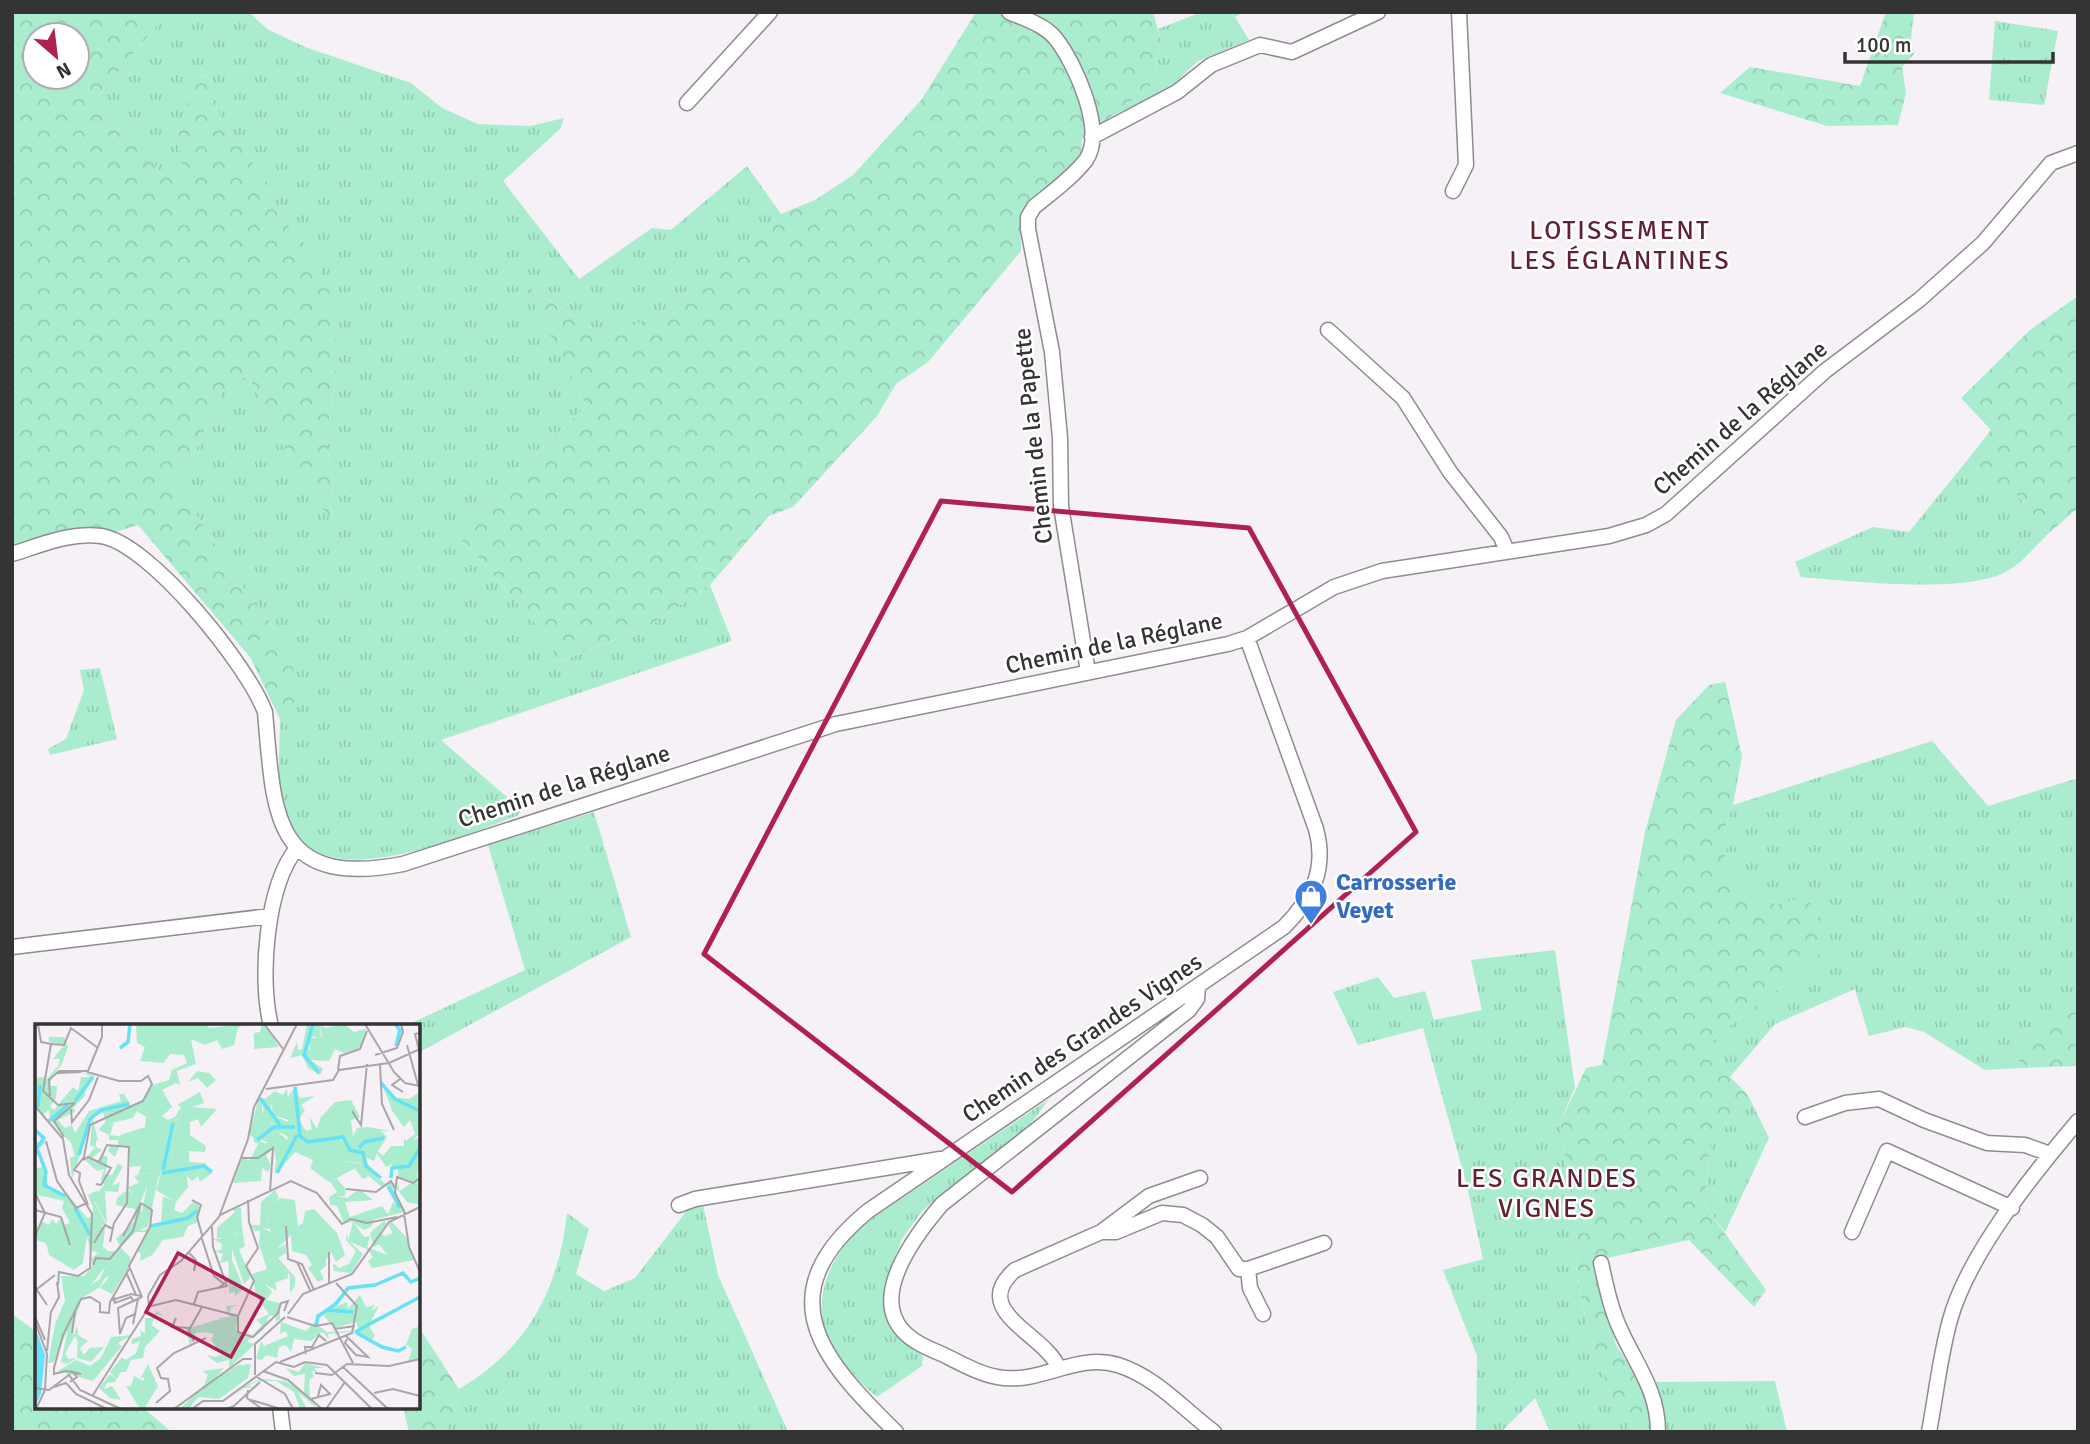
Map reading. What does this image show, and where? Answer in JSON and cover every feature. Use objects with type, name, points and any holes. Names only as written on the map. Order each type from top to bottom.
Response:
[{"type":"street","points":[[687,103],[770,12]]},
{"type":"street","points":[[1009,12],[1034,22],[1055,37],[1074,69],[1088,105],[1092,137],[1177,92],[1211,65],[1260,45],[1292,52],[1378,12]]},
{"type":"street","points":[[1453,191],[1466,165],[1459,12]]},
{"type":"street","name":"Chemin de la Papette","points":[[1088,673],[1061,506],[1060,438],[1052,352],[1028,229],[1028,217],[1034,208],[1087,159],[1092,137]]},
{"type":"street","name":"Chemin de la Réglane","points":[[297,848],[318,861],[346,869],[368,871],[403,864],[791,736],[883,712],[1088,673],[1247,638],[1316,597],[1360,578],[1407,565],[1626,532],[1666,514],[1825,371],[1919,300],[1983,243],[2051,163],[2078,153]]},
{"type":"street","points":[[1328,330],[1403,398],[1450,472],[1501,537],[1507,551]]},
{"type":"street","points":[[12,554],[80,535],[103,536],[129,548],[175,588],[239,664],[261,701],[265,712],[271,792],[281,826],[297,848],[287,860],[276,885],[270,916],[266,992],[271,1024]]},
{"type":"street","name":"Chemin des Grandes Vignes","points":[[895,1432],[831,1363],[816,1328],[814,1289],[831,1248],[849,1227],[945,1158],[1284,927],[1307,900],[1322,861],[1316,829],[1247,638]]},
{"type":"street","points":[[12,947],[270,916]]},
{"type":"street","points":[[1198,986],[1197,999],[1189,1010],[942,1204],[912,1242],[894,1283],[895,1319],[914,1341],[1002,1378],[1035,1376],[1058,1367],[1089,1361],[1119,1366],[1156,1384],[1214,1432]]},
{"type":"street","points":[[1805,1117],[1845,1103],[1879,1099],[1924,1120],[1987,1143],[2025,1145],[2050,1154]]},
{"type":"street","points":[[1929,1432],[1950,1319],[1970,1272],[2050,1154],[2078,1121]]},
{"type":"street","points":[[1852,1232],[1887,1151],[2012,1208]]},
{"type":"street","points":[[679,1205],[695,1199],[945,1158]]},
{"type":"street","points":[[1058,1367],[1049,1350],[1005,1312],[1000,1294],[1002,1286],[1015,1270],[1101,1232],[1149,1196],[1200,1178]]},
{"type":"street","points":[[1101,1232],[1116,1232],[1154,1214],[1183,1215],[1217,1237],[1239,1269],[1248,1269],[1324,1242]]},
{"type":"street","points":[[1601,1263],[1620,1328],[1653,1391],[1658,1432]]},
{"type":"street","points":[[1248,1269],[1250,1288],[1263,1314]]},
{"type":"street","points":[[281,1409],[283,1432]]},
{"type":"highlighted area","points":[[941,501],[1249,528],[1416,832],[1012,1192],[704,954]]},
{"type":"green space","points":[[12,12],[168,12],[95,100],[116,128],[139,138],[162,176],[183,172],[178,129],[201,73],[211,80],[220,119],[260,172],[275,210],[315,255],[335,308],[337,368],[326,440],[333,484],[331,519],[296,473],[248,375],[222,391],[195,452],[172,476],[239,583],[285,642],[297,682],[295,700],[287,718],[280,719],[250,657],[138,525],[103,536],[12,549]]},
{"type":"green space","points":[[168,12],[249,12],[267,29],[305,47],[411,83],[442,108],[478,124],[530,126],[564,118],[560,129],[503,181],[579,279],[652,228],[671,230],[747,166],[781,214],[680,303],[607,338],[526,285],[586,406],[454,534],[471,549],[549,639],[557,662],[646,628],[710,585],[732,641],[441,740],[522,810],[517,816],[428,847],[393,856],[359,860],[329,856],[304,844],[287,820],[281,796],[279,770],[280,719],[287,718],[285,642],[239,583],[172,476],[195,452],[222,391],[248,375],[296,473],[331,518],[333,484],[326,440],[337,368],[315,255],[275,210],[260,172],[220,119],[211,80],[202,73],[178,129],[184,172],[162,176],[139,138],[116,128],[95,100]]},
{"type":"green space","points":[[976,12],[1153,12],[1161,41],[1153,84],[1082,139],[1081,156],[1020,216],[1021,251],[928,362],[896,384],[877,416],[793,507],[769,516],[710,585],[646,628],[556,662],[549,639],[471,549],[454,534],[586,406],[524,284],[607,338],[680,303],[781,214],[815,200],[853,175],[922,99]]},
{"type":"green space","points":[[1202,12],[1244,12],[1235,17],[1249,40],[1198,61],[1166,91],[1103,120],[1153,84],[1161,41],[1158,29]]},
{"type":"green space","points":[[1886,12],[1914,12],[1911,39],[1914,54],[1902,67],[1906,93],[1898,125],[1827,126],[1720,93],[1750,67],[1860,86]]},
{"type":"green space","points":[[1995,21],[2058,31],[2044,105],[1989,100]]},
{"type":"green space","points":[[2078,296],[2078,508],[2049,533],[2017,495],[1993,487],[1969,458],[1991,430],[1961,398],[2030,330]]},
{"type":"green space","points":[[1969,458],[1993,487],[2017,495],[2049,533],[2009,570],[1991,578],[1939,584],[1801,577],[1795,562],[1873,527],[1909,532]]},
{"type":"green space","points":[[100,668],[117,739],[50,755],[48,749],[66,739],[84,690],[80,670]]},
{"type":"green space","points":[[1725,682],[1742,756],[1733,805],[1726,824],[1725,876],[1777,905],[1807,896],[1830,945],[1801,972],[1712,1039],[1730,1077],[1748,1095],[1710,1141],[1705,1206],[1766,1290],[1754,1307],[1689,1240],[1607,1258],[1596,1269],[1616,1345],[1646,1391],[1653,1432],[1630,1432],[1629,1423],[1617,1413],[1583,1308],[1577,1265],[1579,1246],[1560,1123],[1586,1068],[1602,1065],[1645,832],[1676,720],[1709,685]]},
{"type":"green space","points":[[1932,741],[1988,806],[2078,778],[2078,997],[2061,1014],[2014,1042],[2021,1068],[1985,1070],[1924,1032],[1906,1027],[1869,1036],[1855,989],[1775,1024],[1730,1077],[1712,1039],[1801,972],[1777,905],[1725,876],[1726,824],[1733,805]]},
{"type":"green space","points":[[594,812],[631,937],[420,1052],[420,1024],[409,1024],[525,970],[488,845]]},
{"type":"green space","points":[[1555,950],[1575,1087],[1560,1123],[1579,1246],[1579,1286],[1589,1330],[1617,1413],[1629,1423],[1630,1432],[1550,1432],[1535,1398],[1501,1432],[1476,1432],[1477,1356],[1443,1270],[1483,1259],[1466,1182],[1423,1028],[1358,1045],[1333,992],[1378,977],[1394,998],[1425,991],[1434,1020],[1482,1010],[1471,960]]},
{"type":"green space","points":[[2078,997],[2078,1066],[2021,1068],[2014,1042],[2061,1014]]},
{"type":"green space","points":[[1748,1095],[1769,1138],[1725,1232],[1705,1206],[1710,1141]]},
{"type":"green space","points":[[1049,1099],[1030,1125],[922,1211],[902,1239],[884,1286],[885,1314],[898,1337],[923,1356],[922,1366],[877,1397],[846,1368],[830,1343],[822,1305],[824,1286],[831,1268],[854,1235],[870,1220]]},
{"type":"green space","points":[[703,1204],[718,1275],[788,1432],[446,1432],[457,1406],[459,1389],[503,1356],[536,1315],[556,1267],[567,1213],[589,1229],[576,1274],[604,1291],[635,1278],[688,1209]]},
{"type":"green space","points":[[12,1314],[35,1331],[35,1409],[144,1409],[172,1432],[12,1432]]},
{"type":"green space","points":[[420,1329],[459,1389],[457,1406],[446,1432],[409,1432],[403,1409],[420,1409]]},
{"type":"green space","points":[[1775,1381],[1787,1432],[1664,1432],[1655,1382]]},
{"type":"place","name":"Carrosserie Veyet","points":[[1311,926]]},
{"type":"district","name":"LOTISSEMENT LES ÉGLANTINES","points":[[1620,245]]},
{"type":"district","name":"LES GRANDES VIGNES","points":[[1547,1193]]}]
